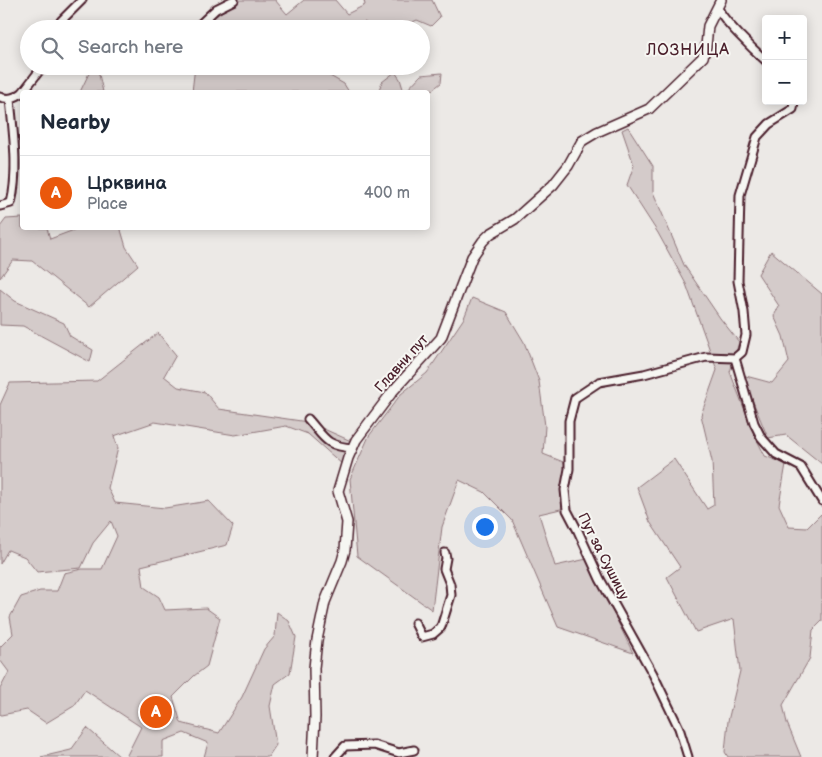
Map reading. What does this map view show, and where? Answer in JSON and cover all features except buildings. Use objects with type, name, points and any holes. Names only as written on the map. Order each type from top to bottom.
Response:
[{"type":"street","points":[[64,20],[82,0]]},
{"type":"street","points":[[204,20],[216,9],[234,0]]},
{"type":"street","points":[[720,4],[720,14],[727,23],[765,60]]},
{"type":"street","name":"Главни пут","points":[[313,757],[315,656],[325,602],[342,562],[345,550],[348,522],[338,490],[353,448],[367,425],[393,391],[441,338],[472,257],[483,241],[490,234],[515,219],[553,185],[568,166],[582,141],[592,134],[649,109],[703,57],[708,26],[720,4]]},
{"type":"street","points":[[25,90],[37,75]]},
{"type":"street","points":[[0,98],[10,99],[20,94]]},
{"type":"street","points":[[0,206],[11,203],[15,190],[10,99]]},
{"type":"street","points":[[794,105],[793,109],[769,124],[757,137],[740,195],[738,280],[746,335],[742,352],[735,358],[754,423],[761,437],[776,454],[801,467],[822,501]]},
{"type":"street","name":"Пут за Сушицу","points":[[688,757],[679,728],[653,674],[600,579],[567,510],[565,490],[569,469],[569,421],[575,398],[599,382],[644,374],[706,358],[735,358]]},
{"type":"street","points":[[308,419],[327,442],[353,448]]},
{"type":"street","points":[[414,622],[422,637],[433,634],[441,627],[452,595],[444,569],[445,553]]},
{"type":"street","points":[[335,757],[345,746],[374,744],[399,752],[414,750]]},
{"type":"shaded area","points":[[239,0],[275,0],[287,14],[304,0],[335,0],[347,14],[365,5],[364,0],[432,0],[440,17],[431,26],[430,20],[210,20]]},
{"type":"shaded area","points":[[442,73],[441,83],[430,91],[407,90],[421,75]]},
{"type":"shaded area","points":[[88,75],[99,75],[103,90],[81,90]]},
{"type":"shaded area","points":[[194,75],[328,75],[344,84],[348,90],[192,90]]},
{"type":"shaded area","points":[[391,75],[397,75],[403,90],[379,90],[382,82]]},
{"type":"shaded area","points":[[628,127],[653,166],[653,192],[684,265],[720,318],[739,342],[730,372],[754,434],[765,456],[786,464],[779,505],[789,527],[807,528],[821,514],[822,517],[822,621],[813,630],[810,658],[783,705],[787,723],[801,757],[728,757],[725,752],[728,721],[740,671],[734,619],[696,632],[667,577],[680,567],[650,522],[637,487],[674,459],[707,509],[714,505],[712,461],[701,415],[717,370],[686,284],[658,233],[627,185],[634,165],[622,130]]},
{"type":"shaded area","points":[[20,218],[20,230],[48,230],[50,239],[74,230],[121,230],[126,247],[138,265],[89,307],[32,261],[13,260],[0,278],[0,227],[6,219]]},
{"type":"shaded area","points":[[771,251],[822,294],[822,464],[786,435],[768,438],[742,375],[772,383],[789,362],[783,336],[774,316],[779,306],[758,274]]},
{"type":"shaded area","points":[[0,289],[15,301],[64,323],[70,336],[93,350],[90,362],[23,326],[0,325]]},
{"type":"shaded area","points":[[472,298],[506,312],[524,342],[539,381],[545,426],[543,454],[571,465],[565,508],[539,514],[555,566],[587,559],[633,653],[558,627],[512,520],[484,492],[459,480],[442,527],[432,610],[357,556],[350,479],[369,436],[401,394],[427,373],[464,318]]},
{"type":"shaded area","points":[[158,333],[176,355],[164,376],[178,387],[205,392],[219,409],[308,422],[351,441],[343,465],[308,434],[286,426],[235,435],[155,422],[114,436],[118,448],[108,488],[115,503],[165,508],[209,501],[233,526],[227,545],[141,566],[144,587],[159,597],[165,610],[206,608],[220,618],[207,666],[173,697],[181,723],[219,733],[242,697],[264,649],[275,636],[277,612],[289,621],[296,637],[290,673],[275,684],[270,706],[276,745],[268,757],[204,757],[208,743],[184,733],[163,741],[163,757],[126,757],[141,727],[85,690],[74,706],[46,723],[27,710],[0,714],[0,689],[9,672],[0,660],[0,647],[13,634],[10,617],[21,597],[40,591],[57,591],[64,573],[82,569],[102,569],[117,536],[111,521],[93,543],[81,568],[37,572],[25,557],[8,550],[0,564],[0,405],[10,383],[97,381]]},
{"type":"shaded area","points":[[87,728],[120,757],[41,757],[71,750]]},
{"type":"place","name":"Црквина","points":[[156,712]]},
{"type":"district","name":"ЛОЗНИЦА","points":[[688,49]]}]
